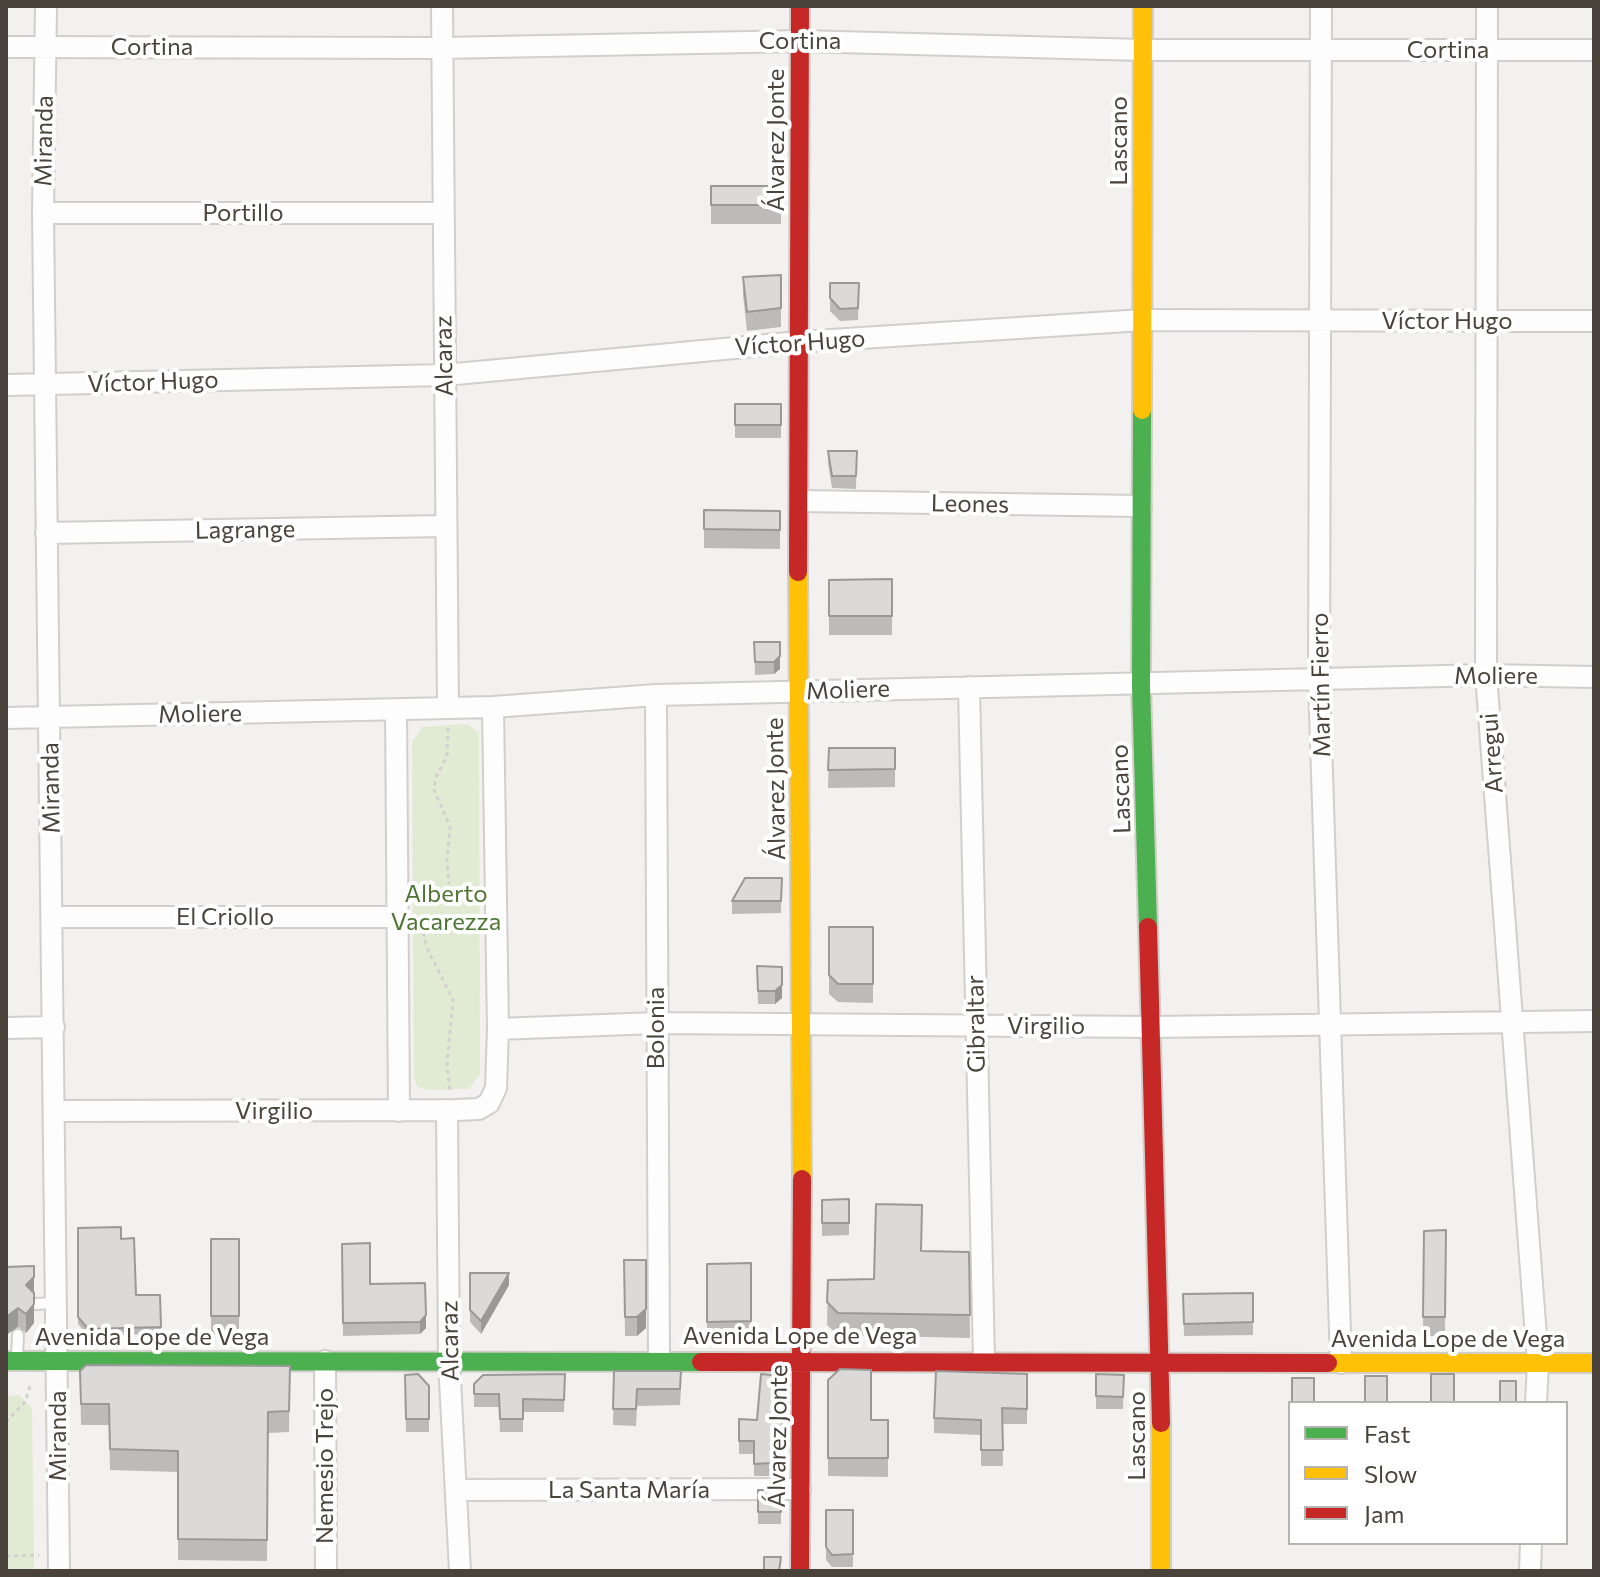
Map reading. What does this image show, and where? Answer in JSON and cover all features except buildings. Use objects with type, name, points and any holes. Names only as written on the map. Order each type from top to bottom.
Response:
[{"type":"street","name":"Miranda","points":[[46,6],[43,213],[59,1564]]},
{"type":"street","name":"Alcaraz","points":[[442,6],[444,526],[448,707]]},
{"type":"street","name":"Álvarez Jonte","points":[[800,6],[799,692],[803,1024],[800,1571]]},
{"type":"street","name":"Lascano","points":[[1143,6],[1141,686],[1161,1362],[1161,1571]]},
{"type":"street","name":"Martín Fierro","points":[[1321,6],[1319,680],[1341,1363]]},
{"type":"street","name":"Arregui","points":[[1487,6],[1486,675],[1538,1363],[1536,1401]]},
{"type":"street","name":"Cortina","points":[[6,47],[442,48],[800,41],[1143,50],[1594,50]]},
{"type":"street","name":"Portillo","points":[[43,213],[442,213]]},
{"type":"street","name":"Víctor Hugo","points":[[6,385],[445,375],[799,342],[1143,320],[1594,321]]},
{"type":"street","name":"Leones","points":[[800,501],[1141,506]]},
{"type":"street","name":"Lagrange","points":[[46,533],[444,526]]},
{"type":"street","name":"Moliere","points":[[6,718],[493,707],[656,695],[1141,686],[1486,675],[1594,677]]},
{"type":"street","name":"Gibraltar","points":[[969,687],[984,1360]]},
{"type":"street","name":"Bolonia","points":[[656,695],[659,1360]]},
{"type":"street","points":[[493,707],[498,1029]]},
{"type":"street","points":[[396,709],[399,1111]]},
{"type":"street","name":"El Criollo","points":[[53,917],[398,917]]},
{"type":"street","name":"Virgilio","points":[[56,1111],[479,1109],[489,1103],[496,1088],[498,1029],[656,1023],[1153,1027],[1594,1021]]},
{"type":"street","points":[[6,1028],[54,1027]]},
{"type":"street","name":"Alcaraz","points":[[452,1110],[449,1361],[460,1571]]},
{"type":"street","name":"Avenida Lope de Vega","points":[[11,1361],[1594,1363]]},
{"type":"street","name":"Nemesio Trejo","points":[[325,1361],[326,1571]]},
{"type":"street","name":"La Santa María","points":[[457,1490],[800,1489]]},
{"type":"street","points":[[1530,1571],[1531,1545]]},
{"type":"lane","points":[[34,1304],[57,1303]]},
{"type":"lane","points":[[11,1361],[18,1335]]},
{"type":"path","points":[[448,707],[449,746],[434,790],[450,826],[449,884]]},
{"type":"path","points":[[421,925],[427,948],[453,1000],[447,1064],[452,1110]]},
{"type":"path","points":[[6,1422],[31,1391],[22,1385]]},
{"type":"path","points":[[6,1556],[59,1564]]},
{"type":"green space","name":"Alberto Vacarezza","points":[[467,724],[479,733],[480,1074],[469,1089],[425,1090],[417,1086],[414,1078],[412,742],[422,727]]},
{"type":"green space","points":[[19,1395],[32,1408],[34,1571],[6,1571],[6,1396]]},
{"type":"traffic: fast","points":[[1142,410],[1141,686],[1148,927]]},
{"type":"traffic: fast","points":[[6,1361],[701,1362]]},
{"type":"traffic: slow","points":[[1142,410],[1143,6]]},
{"type":"traffic: slow","points":[[798,572],[802,1179]]},
{"type":"traffic: slow","points":[[1328,1363],[1594,1363]]},
{"type":"traffic: slow","points":[[1161,1423],[1161,1571]]},
{"type":"traffic: jam","points":[[798,572],[800,6]]},
{"type":"traffic: jam","points":[[1148,927],[1161,1423]]},
{"type":"traffic: jam","points":[[800,1571],[802,1179]]},
{"type":"traffic: jam","points":[[701,1362],[1328,1363]]}]
